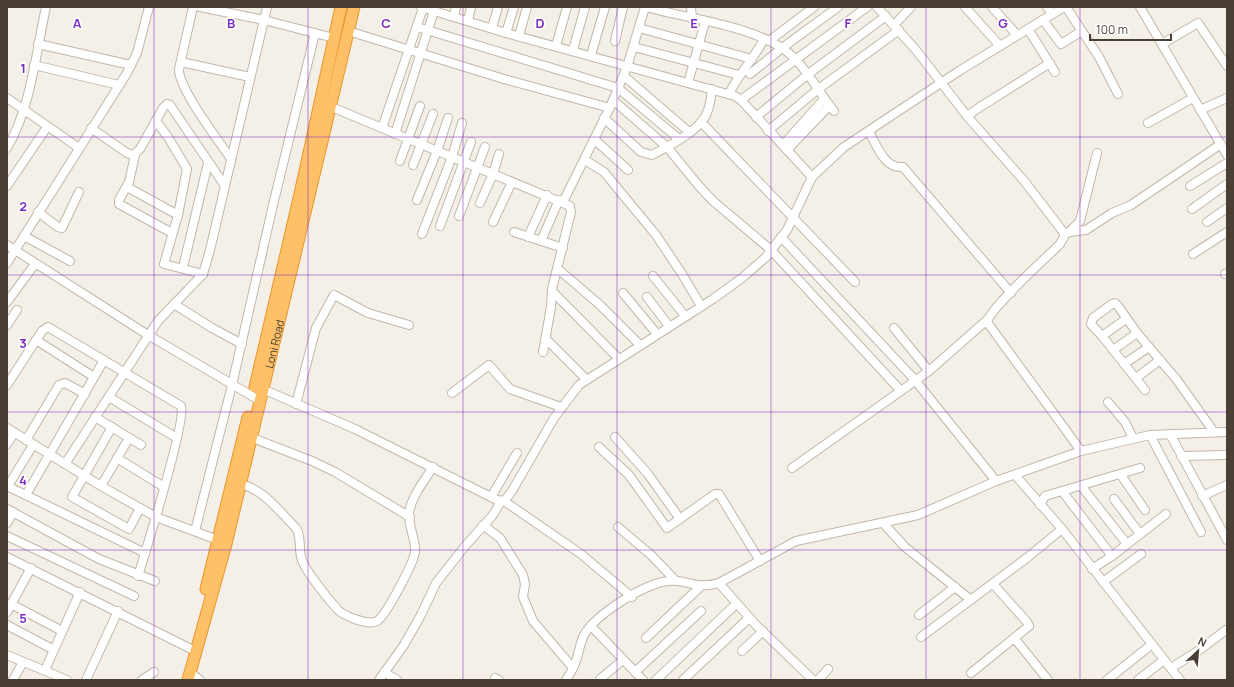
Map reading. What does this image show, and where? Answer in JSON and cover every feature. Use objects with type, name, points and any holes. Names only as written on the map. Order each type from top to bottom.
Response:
[{"type":"highway","name":"Loni Road","points":[[296,229],[329,106],[328,92],[334,38],[341,7]]},
{"type":"highway","name":"Loni Road","points":[[189,676],[226,544],[236,483],[328,92],[348,31],[354,7]]},
{"type":"highway","name":"Loni Road","points":[[181,680],[191,649],[218,540],[250,437],[256,399]]},
{"type":"street","points":[[7,147],[19,124],[23,111],[46,7]]},
{"type":"street","points":[[7,263],[131,65],[140,44],[149,7]]},
{"type":"street","points":[[192,7],[179,73],[182,84],[231,159]]},
{"type":"street","points":[[200,7],[264,20],[334,38]]},
{"type":"street","points":[[65,464],[125,373],[148,335],[174,304],[198,281],[203,274],[267,7]]},
{"type":"street","points":[[382,128],[417,26],[422,7],[439,11],[506,33],[573,50],[627,67],[729,94],[741,100],[812,177]]},
{"type":"street","points":[[454,17],[456,7]]},
{"type":"street","points":[[468,21],[471,7]]},
{"type":"street","points":[[492,28],[498,7]]},
{"type":"street","points":[[506,33],[514,7]]},
{"type":"street","points":[[519,36],[527,7]]},
{"type":"street","points":[[556,46],[567,7]]},
{"type":"street","points":[[573,50],[584,7]]},
{"type":"street","points":[[591,56],[605,7]]},
{"type":"street","points":[[615,41],[623,7]]},
{"type":"street","points":[[541,241],[561,201],[585,160],[624,76],[645,7],[679,11],[692,18],[767,40],[782,48],[796,60],[829,105],[785,148]]},
{"type":"street","points":[[691,7],[692,18]]},
{"type":"street","points":[[729,94],[739,75],[767,40],[814,7]]},
{"type":"street","points":[[750,74],[782,48],[838,7]]},
{"type":"street","points":[[741,100],[867,7]]},
{"type":"street","points":[[878,7],[931,68],[967,116],[1067,234]]},
{"type":"street","points":[[768,131],[896,28],[911,7]]},
{"type":"street","points":[[965,7],[1000,46]]},
{"type":"street","points":[[992,7],[1017,35]]},
{"type":"street","points":[[379,680],[404,645],[436,584],[502,501],[512,491],[561,407],[574,390],[586,379],[701,306],[742,278],[771,250],[794,218],[812,177],[844,148],[941,83],[1043,20],[1050,10],[1065,7],[1098,56],[1118,94]]},
{"type":"street","points":[[1140,7],[1227,155]]},
{"type":"street","points":[[395,134],[428,30],[439,11]]},
{"type":"street","points":[[756,117],[807,75],[886,16]]},
{"type":"street","points":[[1043,20],[1061,44],[1082,31]]},
{"type":"street","points":[[688,83],[705,22]]},
{"type":"street","points":[[1162,44],[1198,23],[1227,66]]},
{"type":"street","points":[[417,26],[618,88],[679,139]]},
{"type":"street","points":[[639,28],[752,59]]},
{"type":"street","points":[[1028,29],[1055,72]]},
{"type":"street","points":[[348,31],[420,55],[611,104],[667,146],[705,193],[732,218],[771,250],[901,390]]},
{"type":"street","points":[[195,532],[232,386],[273,205],[315,33]]},
{"type":"street","points":[[38,44],[131,65]]},
{"type":"street","points":[[634,47],[739,75]]},
{"type":"street","points":[[181,62],[250,76]]},
{"type":"street","points":[[967,116],[1050,64]]},
{"type":"street","points":[[34,65],[119,85]]},
{"type":"street","points":[[624,76],[689,132]]},
{"type":"street","points":[[604,118],[645,154],[652,155],[679,139],[701,122],[707,112],[712,89]]},
{"type":"street","points":[[7,98],[23,111],[79,148]]},
{"type":"street","points":[[1148,124],[1193,98]]},
{"type":"street","points":[[1200,110],[1227,98]]},
{"type":"street","points":[[172,232],[120,206],[119,200],[127,187],[135,154],[164,106],[170,105],[225,186]]},
{"type":"street","points":[[329,106],[409,140],[547,195],[561,201],[571,208],[552,291],[543,352]]},
{"type":"street","points":[[400,161],[409,140],[420,106]]},
{"type":"street","points":[[413,165],[433,114]]},
{"type":"street","points":[[417,200],[437,151],[448,118]]},
{"type":"street","points":[[156,121],[187,166],[178,215],[164,264],[203,274]]},
{"type":"street","points":[[701,122],[855,282]]},
{"type":"street","points":[[422,234],[452,157],[462,123]]},
{"type":"street","points":[[7,186],[47,127]]},
{"type":"street","points":[[91,128],[128,153],[135,154]]},
{"type":"street","points":[[869,132],[886,162],[897,168],[903,167],[1011,293]]},
{"type":"street","points":[[594,139],[628,170]]},
{"type":"street","points":[[440,226],[465,162],[471,142]]},
{"type":"street","points":[[1067,234],[1086,230],[1112,212],[1141,199],[1221,144]]},
{"type":"street","points":[[459,216],[485,147]]},
{"type":"street","points":[[792,468],[928,371],[987,320],[1080,221],[1096,153]]},
{"type":"street","points":[[480,203],[493,174],[499,154]]},
{"type":"street","points":[[585,160],[604,172],[656,235],[701,306]]},
{"type":"street","points":[[184,263],[208,163]]},
{"type":"street","points":[[1190,186],[1227,163]]},
{"type":"street","points":[[493,222],[512,182]]},
{"type":"street","points":[[1192,209],[1227,184]]},
{"type":"street","points":[[127,187],[178,215]]},
{"type":"street","points":[[38,212],[58,227],[62,228],[79,192]]},
{"type":"street","points":[[528,236],[547,195]]},
{"type":"street","points":[[1207,222],[1227,208]]},
{"type":"street","points":[[514,232],[563,248]]},
{"type":"street","points":[[1194,254],[1227,232]]},
{"type":"street","points":[[24,236],[70,262]]},
{"type":"street","points":[[781,236],[915,380],[996,481]]},
{"type":"street","points":[[7,245],[148,335],[256,399]]},
{"type":"street","points":[[7,302],[35,264]]},
{"type":"street","points":[[558,270],[600,305],[640,345]]},
{"type":"street","points":[[653,276],[684,316]]},
{"type":"street","points":[[552,291],[618,358]]},
{"type":"street","points":[[623,293],[657,334]]},
{"type":"street","points":[[296,404],[316,328],[334,295],[368,313],[409,325]]},
{"type":"street","points":[[647,297],[669,326]]},
{"type":"street","points":[[174,304],[212,328],[242,344]]},
{"type":"street","points":[[1144,390],[1136,378],[1091,324],[1091,320],[1112,304],[1117,304],[1137,333],[1177,380],[1214,432]]},
{"type":"street","points":[[7,324],[17,310]]},
{"type":"street","points":[[1102,336],[1126,318]]},
{"type":"street","points":[[987,320],[989,327],[1081,451]]},
{"type":"street","points":[[7,385],[36,340],[45,329],[51,328],[182,406],[183,413],[177,438],[156,517],[138,576]]},
{"type":"street","points":[[894,328],[928,371]]},
{"type":"street","points":[[1113,350],[1137,333]]},
{"type":"street","points":[[546,339],[586,379]]},
{"type":"street","points":[[36,340],[94,377]]},
{"type":"street","points":[[1124,364],[1149,347]]},
{"type":"street","points":[[26,495],[104,360]]},
{"type":"street","points":[[1136,378],[1160,360]]},
{"type":"street","points":[[452,393],[489,365],[510,389],[561,407]]},
{"type":"street","points":[[26,440],[59,385],[65,384],[85,394]]},
{"type":"street","points":[[259,388],[355,429],[491,497],[502,501],[581,554],[632,597]]},
{"type":"street","points":[[109,397],[177,438]]},
{"type":"street","points":[[1108,402],[1125,422],[1133,438]]},
{"type":"street","points":[[95,417],[142,445]]},
{"type":"street","points":[[112,427],[72,497],[129,528],[140,508]]},
{"type":"street","points":[[7,444],[11,430],[100,486],[156,517],[218,540]]},
{"type":"street","points":[[566,680],[573,668],[583,638],[591,626],[610,608],[658,583],[675,580],[700,587],[719,583],[796,541],[883,523],[937,508],[996,481],[1081,451],[1150,435],[1227,432]]},
{"type":"street","points":[[1170,434],[1227,540]]},
{"type":"street","points":[[1150,435],[1201,532]]},
{"type":"street","points":[[250,437],[312,461],[335,472],[410,517]]},
{"type":"street","points":[[100,486],[129,438]]},
{"type":"street","points":[[615,438],[648,474],[680,519]]},
{"type":"street","points":[[34,445],[7,486],[145,553]]},
{"type":"street","points":[[599,447],[628,474],[667,528],[715,494],[719,494],[760,561]]},
{"type":"street","points":[[491,497],[517,453]]},
{"type":"street","points":[[1182,456],[1227,455]]},
{"type":"street","points":[[117,458],[164,487]]},
{"type":"street","points":[[236,483],[261,493],[296,528],[304,565],[338,610],[352,618],[366,622],[373,622],[378,621],[412,564],[415,548],[409,514],[413,502],[433,467]]},
{"type":"street","points":[[1040,505],[1045,496],[1082,487],[1140,468]]},
{"type":"street","points":[[1015,475],[1062,529],[1151,645],[1176,674]]},
{"type":"street","points":[[1121,475],[1145,510]]},
{"type":"street","points":[[1202,496],[1227,485]]},
{"type":"street","points":[[1082,487],[1127,544]]},
{"type":"street","points":[[1062,491],[1112,556]]},
{"type":"street","points":[[1114,499],[1140,534]]},
{"type":"street","points":[[7,523],[10,510],[99,558],[155,582]]},
{"type":"street","points":[[1092,569],[1112,556],[1166,514]]},
{"type":"street","points":[[883,523],[905,547],[972,600]]},
{"type":"street","points":[[483,526],[500,538],[523,574],[525,584],[523,598],[533,621],[573,668]]},
{"type":"street","points":[[618,527],[651,555],[675,580]]},
{"type":"street","points":[[921,637],[993,584],[1062,529]]},
{"type":"street","points":[[7,536],[134,596]]},
{"type":"street","points":[[1103,582],[1141,554]]},
{"type":"street","points":[[8,560],[31,568],[191,649]]},
{"type":"street","points":[[31,568],[9,608],[62,631]]},
{"type":"street","points":[[719,583],[749,618],[813,680]]},
{"type":"street","points":[[971,673],[1028,628],[1028,624],[993,584]]},
{"type":"street","points":[[646,638],[700,587]]},
{"type":"street","points":[[919,615],[955,587]]},
{"type":"street","points":[[45,670],[80,592]]},
{"type":"street","points":[[656,680],[736,604]]},
{"type":"street","points":[[86,680],[118,611]]},
{"type":"street","points":[[634,672],[701,611]]},
{"type":"street","points":[[683,680],[749,618]]},
{"type":"street","points":[[7,625],[54,650]]},
{"type":"street","points":[[591,626],[643,680]]},
{"type":"street","points":[[1168,680],[1226,630]]},
{"type":"street","points":[[742,651],[763,631]]},
{"type":"street","points":[[1015,639],[1048,680]]},
{"type":"street","points":[[1107,680],[1151,645]]},
{"type":"street","points":[[7,655],[67,680]]},
{"type":"street","points":[[600,679],[623,660]]},
{"type":"street","points":[[1138,680],[1164,660]]},
{"type":"street","points":[[13,680],[23,662]]},
{"type":"street","points":[[818,680],[828,669]]},
{"type":"street","points":[[142,680],[154,672]]},
{"type":"street","points":[[384,672],[397,680]]},
{"type":"street","points":[[189,676],[200,680]]}]
